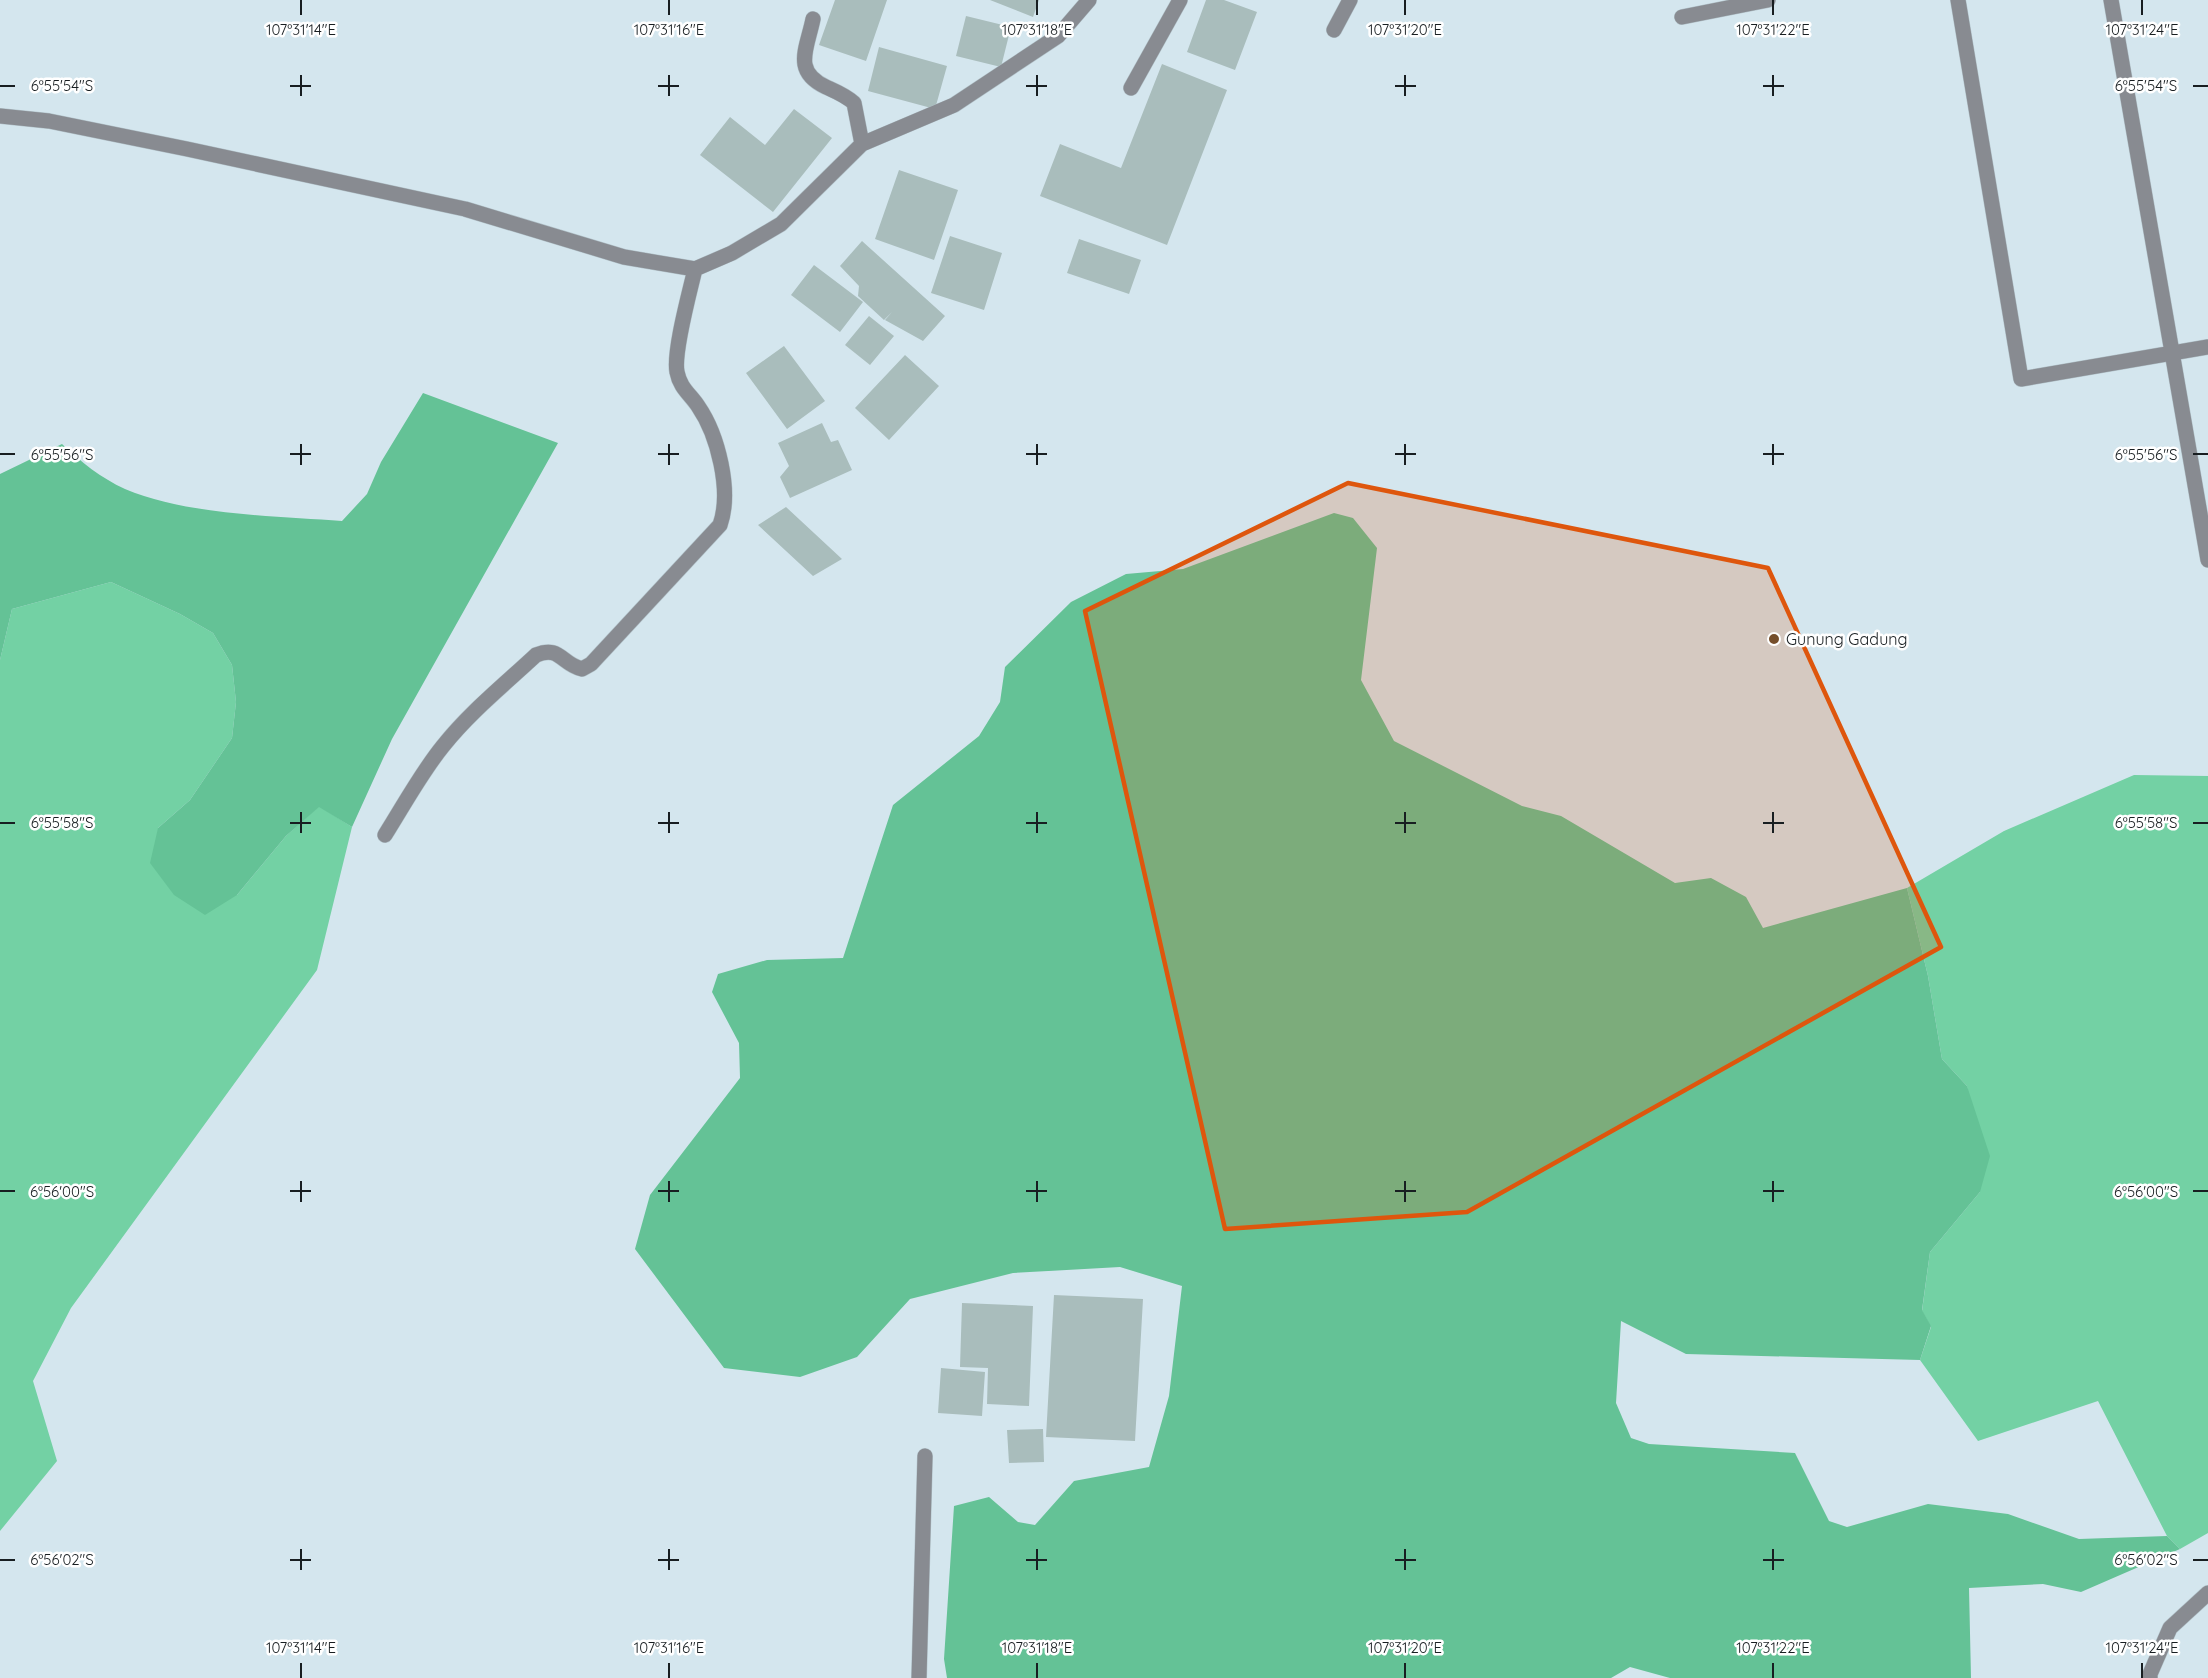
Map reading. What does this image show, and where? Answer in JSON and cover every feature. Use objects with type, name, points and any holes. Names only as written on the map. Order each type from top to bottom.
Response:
[{"type":"street","points":[[0,116],[49,121],[187,148],[465,209],[624,257],[694,269],[732,253],[781,224],[862,144],[954,105],[1058,36],[1089,0]]},
{"type":"street","points":[[1131,88],[1180,0]]},
{"type":"street","points":[[1334,30],[1350,0]]},
{"type":"street","points":[[1682,16],[1768,0]]},
{"type":"street","points":[[1958,0],[2021,379],[2208,347]]},
{"type":"street","points":[[2111,0],[2208,560]]},
{"type":"street","points":[[813,19],[803,67],[807,75],[824,87],[843,93],[854,103],[862,144]]},
{"type":"street","points":[[385,835],[443,746],[536,655],[546,651],[555,652],[571,667],[582,669],[591,664],[720,525],[726,499],[724,480],[713,438],[699,406],[683,389],[677,372],[694,269]]},
{"type":"street","points":[[919,1678],[925,1456]]},
{"type":"street","points":[[2150,1678],[2170,1628],[2208,1593]]},
{"type":"highlighted area","points":[[1348,483],[1768,568],[1941,947],[1467,1212],[1225,1229],[1085,611]]},
{"type":"green space","points":[[423,393],[558,443],[392,739],[352,827],[319,807],[286,836],[237,895],[205,915],[174,895],[150,863],[158,828],[190,800],[232,738],[236,702],[232,665],[213,633],[180,614],[111,582],[12,609],[0,660],[0,474],[62,444],[108,480],[149,498],[232,513],[342,521],[367,494],[381,462]]},
{"type":"green space","points":[[1334,513],[1353,518],[1377,548],[1361,680],[1394,741],[1522,806],[1561,816],[1675,883],[1711,878],[1746,897],[1763,928],[1907,888],[1928,976],[1942,1059],[1967,1086],[1990,1156],[1980,1192],[1930,1252],[1922,1310],[1931,1326],[1920,1360],[1686,1354],[1621,1321],[1616,1403],[1631,1438],[1649,1444],[1795,1453],[1829,1521],[1847,1527],[1928,1504],[2008,1514],[2079,1539],[2167,1536],[2180,1549],[2081,1592],[2043,1584],[1969,1588],[1971,1678],[1670,1678],[1630,1667],[1611,1678],[947,1678],[944,1659],[954,1506],[989,1497],[1018,1522],[1035,1525],[1074,1481],[1149,1467],[1169,1396],[1182,1286],[1120,1267],[1013,1273],[910,1299],[857,1357],[800,1377],[724,1368],[635,1249],[650,1195],[740,1078],[739,1043],[712,992],[718,974],[767,960],[843,958],[893,805],[979,736],[1000,702],[1005,667],[1071,602],[1126,574],[1183,569]]},
{"type":"green space","points":[[111,582],[180,614],[213,633],[232,665],[236,702],[232,738],[190,800],[158,828],[237,895],[286,836],[319,806],[352,827],[317,970],[71,1308],[33,1381],[57,1461],[0,1531],[0,660],[12,609]]},
{"type":"green space","points":[[2134,775],[2208,776],[2208,1533],[2180,1549],[2167,1536],[2098,1401],[1978,1441],[1920,1360],[1931,1327],[1922,1311],[1930,1252],[1980,1192],[1967,1086],[1942,1059],[1928,976],[1907,888],[2004,831]]},
{"type":"building","points":[[835,0],[887,0],[866,61],[819,45]]},
{"type":"building","points":[[990,0],[1039,0],[1033,17]]},
{"type":"building","points":[[1206,0],[1224,0],[1257,12],[1235,70],[1187,52]]},
{"type":"building","points":[[966,16],[1011,27],[1001,67],[956,56]]},
{"type":"building","points":[[879,47],[947,66],[935,109],[868,91]]},
{"type":"building","points":[[1162,64],[1227,90],[1167,245],[1040,196],[1060,144],[1121,168]]},
{"type":"building","points":[[794,109],[832,138],[773,212],[700,155],[730,117],[765,145]]},
{"type":"building","points":[[899,170],[958,190],[934,260],[875,239]]},
{"type":"building","points":[[950,236],[1002,253],[984,310],[931,293]]},
{"type":"building","points":[[1079,239],[1141,260],[1129,294],[1067,273]]},
{"type":"building","points":[[862,241],[945,316],[923,341],[885,320],[892,312],[884,320],[858,296],[859,286],[840,266]]},
{"type":"building","points":[[814,265],[863,302],[840,332],[791,295]]},
{"type":"building","points":[[869,316],[894,336],[870,365],[845,345]]},
{"type":"building","points":[[784,346],[825,401],[787,429],[746,373]]},
{"type":"building","points":[[905,355],[939,386],[889,440],[855,408]]},
{"type":"building","points":[[822,423],[831,442],[838,440],[852,470],[790,498],[780,477],[789,466],[778,443]]},
{"type":"building","points":[[786,507],[842,559],[813,576],[758,525]]},
{"type":"building","points":[[1054,1295],[1143,1299],[1135,1441],[1046,1437]]},
{"type":"building","points":[[962,1303],[1033,1306],[1029,1406],[987,1404],[988,1368],[960,1367]]},
{"type":"building","points":[[941,1368],[985,1372],[982,1416],[938,1413]]},
{"type":"building","points":[[1043,1429],[1044,1462],[1009,1463],[1007,1430]]},
{"type":"place","name":"Gunung Gadung","points":[[1774,639]]}]
